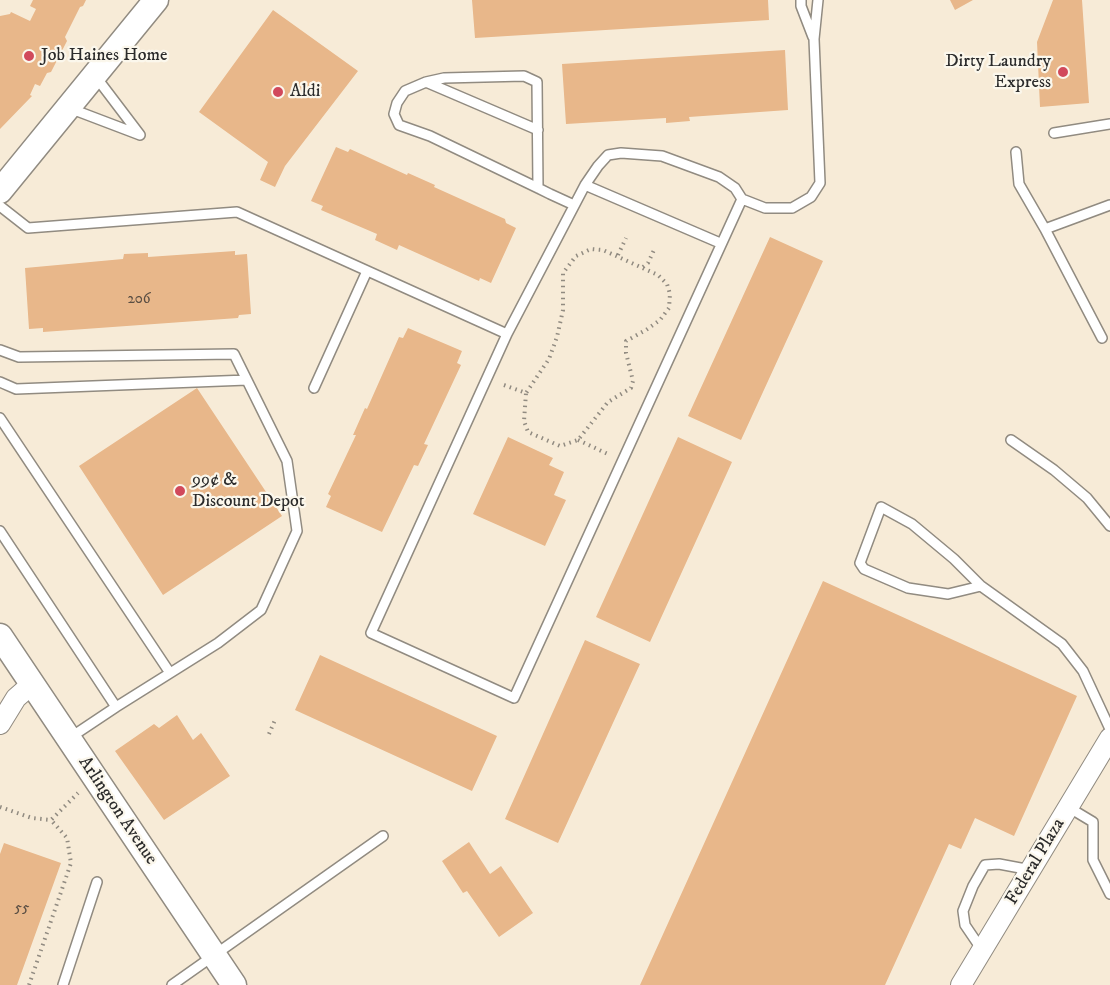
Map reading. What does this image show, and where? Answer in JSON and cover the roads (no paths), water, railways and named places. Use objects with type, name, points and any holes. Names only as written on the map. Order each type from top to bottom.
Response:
[{"type":"street","points":[[0,191],[8,170],[68,108],[156,0]]},
{"type":"street","name":"Arlington Avenue","points":[[0,636],[234,985]]},
{"type":"street","points":[[0,724],[16,698],[32,684]]},
{"type":"street","name":"Federal Plaza","points":[[961,985],[1110,738]]},
{"type":"lane","points":[[801,0],[801,6],[814,39]]},
{"type":"lane","points":[[742,199],[514,698],[371,633],[507,334],[585,185],[608,155],[621,153],[662,156],[719,177],[735,188],[742,199],[765,208],[792,208],[811,197],[820,183],[814,39],[818,0]]},
{"type":"lane","points":[[68,108],[140,135],[95,75]]},
{"type":"lane","points":[[538,188],[537,82],[524,76],[444,78],[426,82],[405,91],[397,103],[394,114],[399,125],[430,136],[538,188],[574,205]]},
{"type":"lane","points":[[426,82],[538,130]]},
{"type":"lane","points":[[1054,133],[1110,124]]},
{"type":"lane","points":[[1016,152],[1019,184],[1102,338]]},
{"type":"lane","points":[[585,185],[720,243]]},
{"type":"lane","points":[[1045,229],[1110,205]]},
{"type":"lane","points":[[0,206],[28,228],[237,213],[507,334]]},
{"type":"lane","points":[[314,388],[367,271]]},
{"type":"lane","points":[[0,350],[19,357],[234,354],[288,461],[297,531],[261,610],[218,643],[69,739]]},
{"type":"lane","points":[[0,382],[16,389],[247,380]]},
{"type":"lane","points":[[0,419],[171,673]]},
{"type":"lane","points":[[1011,441],[1054,470],[1087,498],[1110,526]]},
{"type":"lane","points":[[981,586],[948,594],[908,588],[864,569],[860,563],[881,507],[912,524],[954,559],[981,586],[1062,644],[1083,671],[1110,729]]},
{"type":"lane","points":[[0,531],[116,707]]},
{"type":"lane","points":[[1068,807],[1093,822],[1093,860],[1110,894]]},
{"type":"lane","points":[[172,985],[383,836]]},
{"type":"lane","points":[[982,950],[965,926],[963,911],[985,865],[999,864],[1031,870]]},
{"type":"lane","points":[[63,985],[98,882]]},
{"type":"place","name":"Job Haines Home","points":[[29,56]]},
{"type":"place","name":"Dirty Laundry Express","points":[[1063,72]]},
{"type":"place","name":"Aldi","points":[[278,92]]},
{"type":"place","name":"99¢ & Discount Depot","points":[[180,491]]}]
